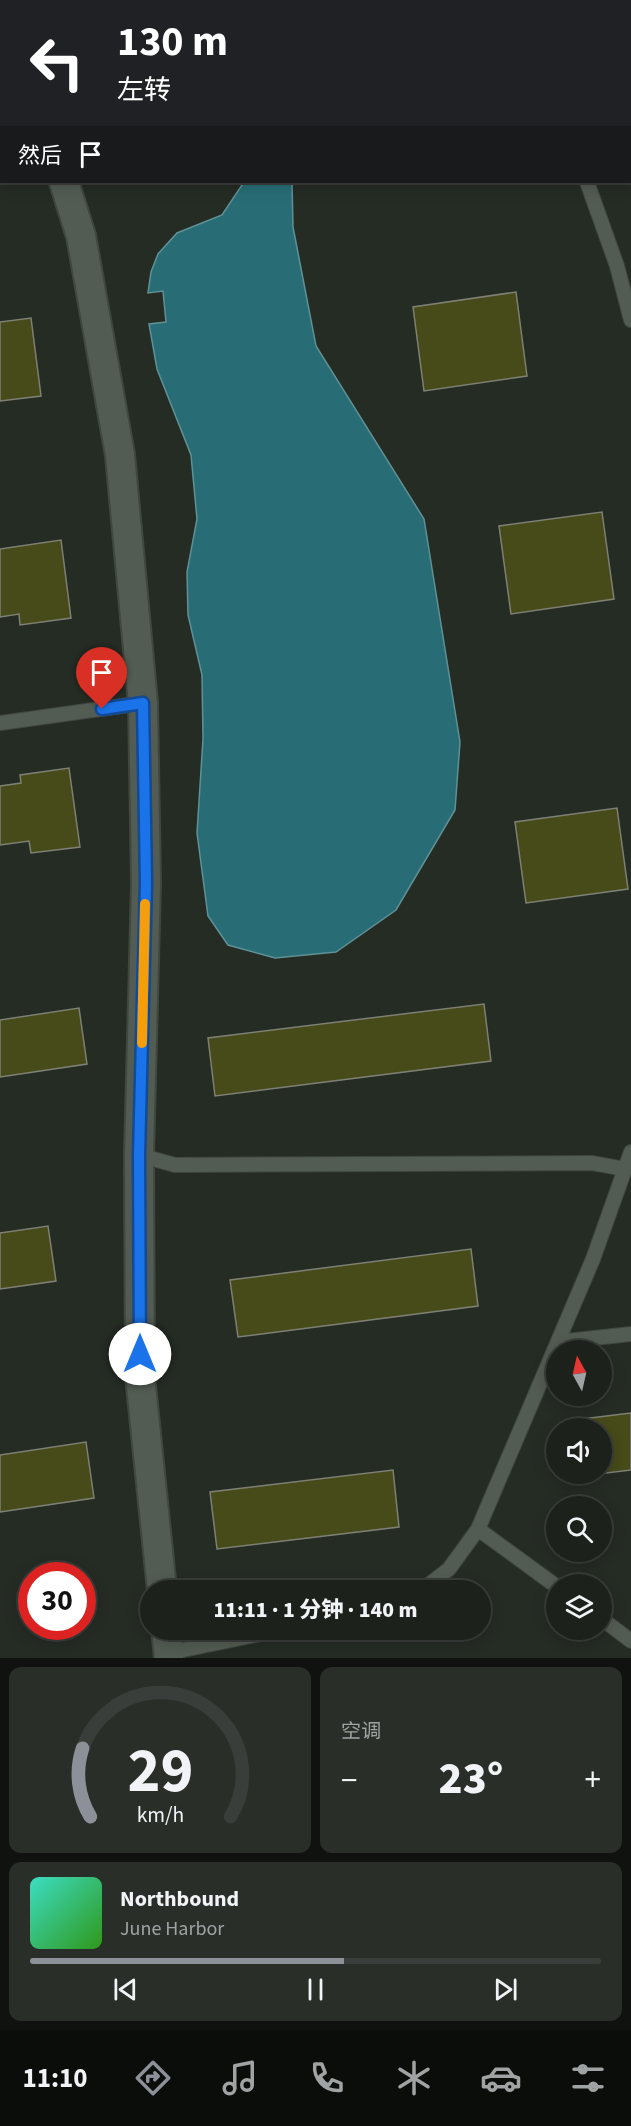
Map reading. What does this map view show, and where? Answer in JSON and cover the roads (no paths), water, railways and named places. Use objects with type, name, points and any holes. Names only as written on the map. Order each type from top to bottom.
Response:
[{"type":"street","points":[[64,183],[81,236],[120,456],[143,703],[146,883],[139,1155],[140,1376],[161,1580]]},
{"type":"lane","points":[[587,183],[617,266],[631,320]]},
{"type":"lane","points":[[0,723],[143,703]]},
{"type":"lane","points":[[559,1340],[593,1259],[631,1152]]},
{"type":"lane","points":[[139,1155],[175,1165],[592,1163],[625,1169]]},
{"type":"lane","points":[[576,1340],[631,1334]]},
{"type":"lane","points":[[435,1580],[449,1569],[478,1529],[546,1370]]},
{"type":"lane","points":[[478,1529],[546,1579]]},
{"type":"lane","points":[[612,1627],[631,1641]]},
{"type":"lane","points":[[168,1647],[214,1640]]},
{"type":"water","points":[[243,183],[292,183],[293,227],[316,346],[424,519],[460,742],[455,810],[396,910],[336,952],[275,958],[228,945],[208,916],[197,833],[203,739],[202,675],[188,615],[187,572],[197,519],[191,455],[157,369],[149,324],[166,322],[163,291],[148,293],[151,272],[158,254],[177,233],[222,215]]}]
